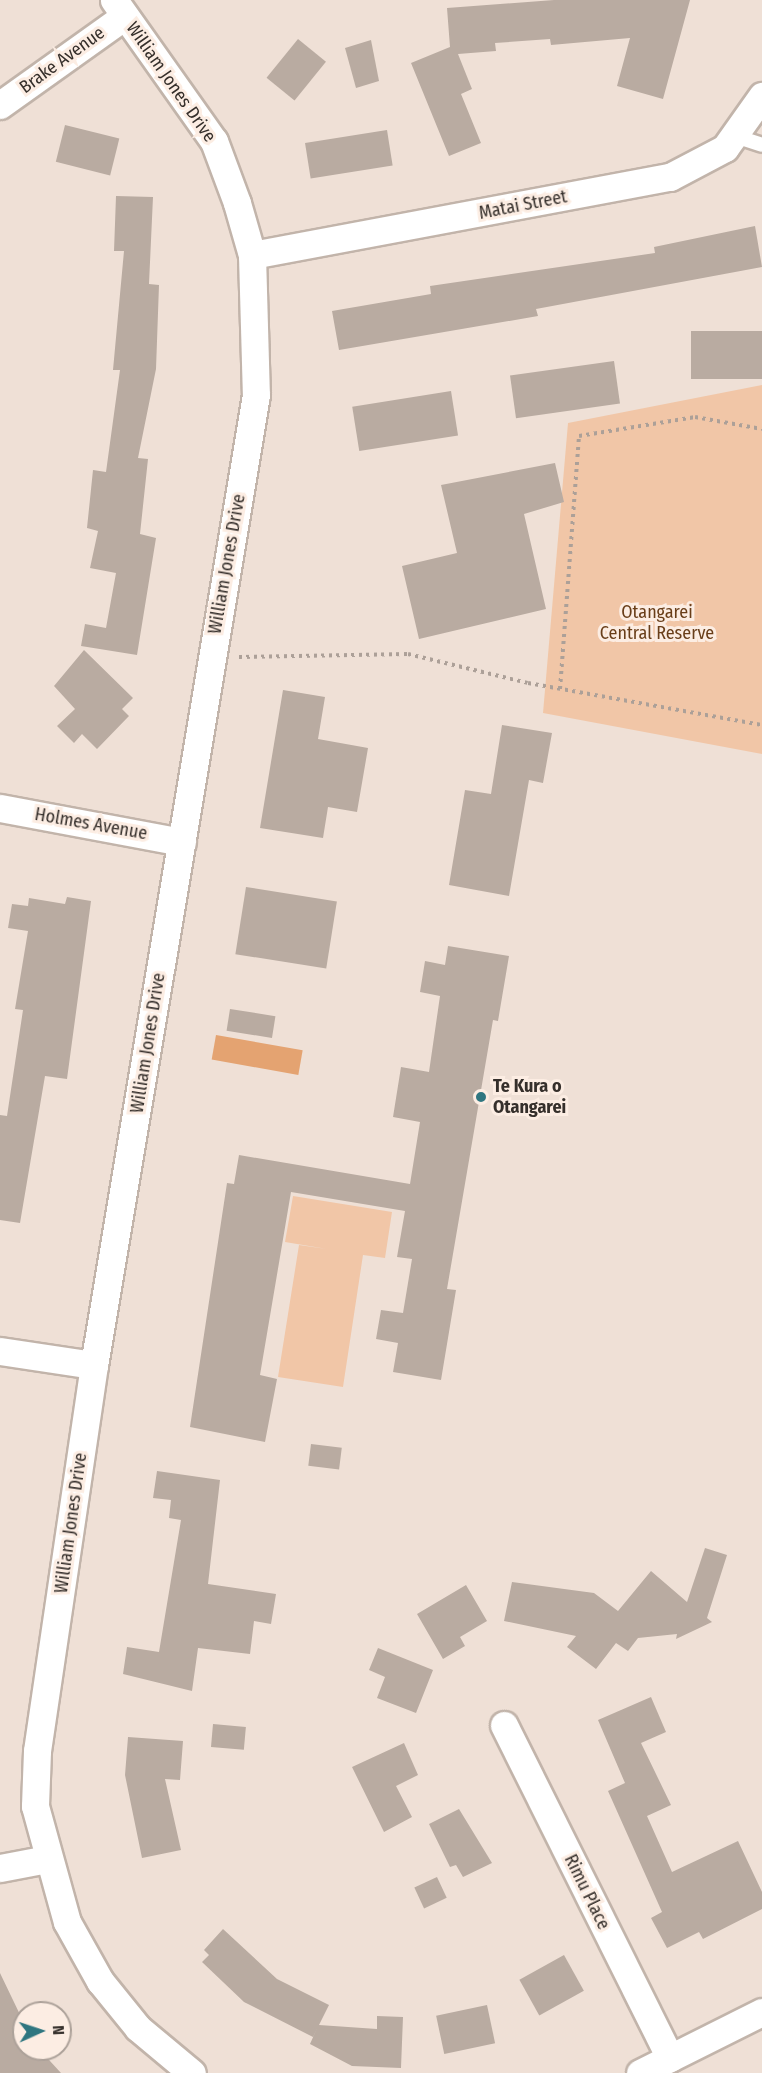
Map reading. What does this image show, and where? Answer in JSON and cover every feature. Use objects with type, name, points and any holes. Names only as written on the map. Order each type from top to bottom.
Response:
[{"type":"street","name":"Brake Avenue","points":[[0,105],[119,8]]},
{"type":"street","name":"William Jones Drive","points":[[119,8],[214,141],[252,255],[256,395],[94,1365],[37,1751],[35,1806],[47,1859],[67,1922],[100,1981],[138,2028],[192,2073]]},
{"type":"street","name":"Matai Street","points":[[252,255],[670,177],[725,148],[762,96]]},
{"type":"street","name":"Holmes Avenue","points":[[0,808],[182,842]]},
{"type":"street","points":[[0,1351],[94,1365]]},
{"type":"street","name":"Rimu Place","points":[[504,1725],[670,2058]]},
{"type":"street","points":[[0,1868],[47,1859]]},
{"type":"street","points":[[640,2073],[762,2012]]},
{"type":"lane","points":[[735,136],[762,145]]},
{"type":"path","points":[[560,689],[579,436],[695,417],[762,429]]},
{"type":"path","points":[[211,658],[408,654],[560,689],[762,725]]},
{"type":"green space","name":"Otangarei Central Reserve","points":[[762,385],[762,754],[543,713],[568,423]]},
{"type":"green space","points":[[293,1196],[392,1212],[385,1258],[363,1255],[343,1387],[278,1377],[299,1245],[327,1249],[285,1242]]},
{"type":"shaded area","points":[[216,1035],[303,1050],[298,1075],[212,1060]]},
{"type":"building","points":[[554,0],[690,0],[663,99],[617,86],[630,38],[551,45],[550,39],[495,43],[496,51],[458,54],[472,89],[461,94],[481,143],[449,156],[411,63],[450,47],[447,8]]},
{"type":"building","points":[[298,39],[326,62],[295,101],[267,78]]},
{"type":"building","points":[[371,40],[379,81],[356,88],[345,48]]},
{"type":"building","points":[[65,125],[119,139],[110,175],[56,162]]},
{"type":"building","points":[[387,130],[393,166],[311,179],[305,143]]},
{"type":"building","points":[[116,196],[153,197],[149,284],[159,285],[156,369],[138,458],[148,459],[140,534],[156,538],[137,655],[81,646],[85,624],[106,628],[116,573],[90,568],[98,531],[87,528],[93,470],[106,472],[120,370],[113,370],[124,251],[114,251]]},
{"type":"building","points":[[755,226],[762,267],[536,309],[538,316],[339,350],[332,311],[431,294],[430,286],[655,253],[654,247]]},
{"type":"building","points":[[691,331],[762,331],[762,379],[691,379]]},
{"type":"building","points":[[614,361],[620,404],[516,418],[510,376]]},
{"type":"building","points":[[451,391],[458,435],[359,451],[352,407]]},
{"type":"building","points":[[555,463],[564,502],[524,514],[546,609],[419,639],[402,566],[457,553],[441,485]]},
{"type":"building","points":[[84,650],[133,698],[122,709],[129,716],[97,749],[82,734],[74,743],[57,726],[75,709],[54,686]]},
{"type":"building","points":[[283,690],[325,697],[318,739],[368,748],[357,812],[328,807],[323,838],[260,828]]},
{"type":"building","points":[[502,725],[552,733],[543,783],[529,780],[509,896],[449,885],[465,790],[491,794]]},
{"type":"building","points":[[246,887],[337,901],[326,969],[235,954]]},
{"type":"building","points":[[67,897],[91,901],[67,1079],[45,1076],[20,1223],[0,1220],[0,1115],[7,1116],[23,1010],[15,1009],[28,931],[8,928],[12,904],[28,906],[29,898],[65,904]]},
{"type":"building","points":[[448,946],[509,956],[498,1021],[493,1020],[447,1289],[456,1290],[441,1380],[393,1372],[398,1343],[376,1339],[381,1310],[403,1313],[412,1259],[397,1257],[405,1211],[291,1192],[260,1375],[277,1379],[265,1442],[190,1427],[227,1183],[234,1184],[239,1155],[410,1184],[420,1122],[393,1117],[401,1067],[429,1072],[440,996],[420,992],[425,961],[445,965]]},
{"type":"building","points":[[230,1009],[275,1016],[272,1038],[227,1031]]},
{"type":"building","points":[[311,1444],[342,1448],[339,1470],[308,1466]]},
{"type":"building","points":[[157,1471],[220,1480],[208,1584],[276,1594],[271,1624],[254,1621],[250,1654],[198,1648],[192,1691],[123,1674],[127,1647],[159,1652],[181,1520],[169,1518],[171,1500],[153,1498]]},
{"type":"building","points":[[705,1548],[727,1555],[707,1618],[712,1622],[676,1639],[677,1634],[638,1638],[628,1651],[616,1643],[596,1669],[567,1647],[576,1636],[504,1621],[512,1582],[594,1593],[618,1611],[651,1571],[687,1602]]},
{"type":"building","points":[[466,1585],[487,1621],[460,1637],[465,1646],[443,1659],[417,1614]]},
{"type":"building","points":[[378,1648],[433,1670],[416,1713],[377,1698],[385,1677],[369,1670]]},
{"type":"building","points":[[651,1697],[666,1732],[641,1743],[671,1805],[647,1816],[672,1872],[738,1841],[762,1892],[762,1909],[703,1939],[699,1932],[667,1948],[651,1918],[662,1912],[608,1791],[625,1783],[598,1720]]},
{"type":"building","points":[[213,1724],[246,1727],[244,1750],[211,1747]]},
{"type":"building","points":[[128,1737],[183,1741],[180,1780],[165,1779],[181,1850],[142,1858],[125,1775]]},
{"type":"building","points":[[404,1743],[418,1775],[396,1786],[412,1817],[384,1832],[352,1767]]},
{"type":"building","points":[[459,1809],[492,1863],[463,1877],[456,1865],[450,1867],[429,1824]]},
{"type":"building","points":[[437,1877],[447,1898],[424,1908],[414,1888]]},
{"type":"building","points":[[223,1929],[277,1979],[329,2005],[319,2025],[377,2029],[377,2016],[403,2017],[401,2068],[352,2066],[310,2044],[318,2026],[313,2037],[244,2002],[202,1962],[209,1955],[204,1950]]},
{"type":"building","points":[[564,1955],[584,1991],[539,2016],[519,1980]]},
{"type":"building","points":[[0,1973],[13,2001],[12,2061],[50,2061],[61,2073],[0,2073]]},
{"type":"building","points":[[487,2005],[495,2043],[444,2054],[436,2016]]},
{"type":"place","name":"Te Kura o Otangarei","points":[[481,1097]]}]
